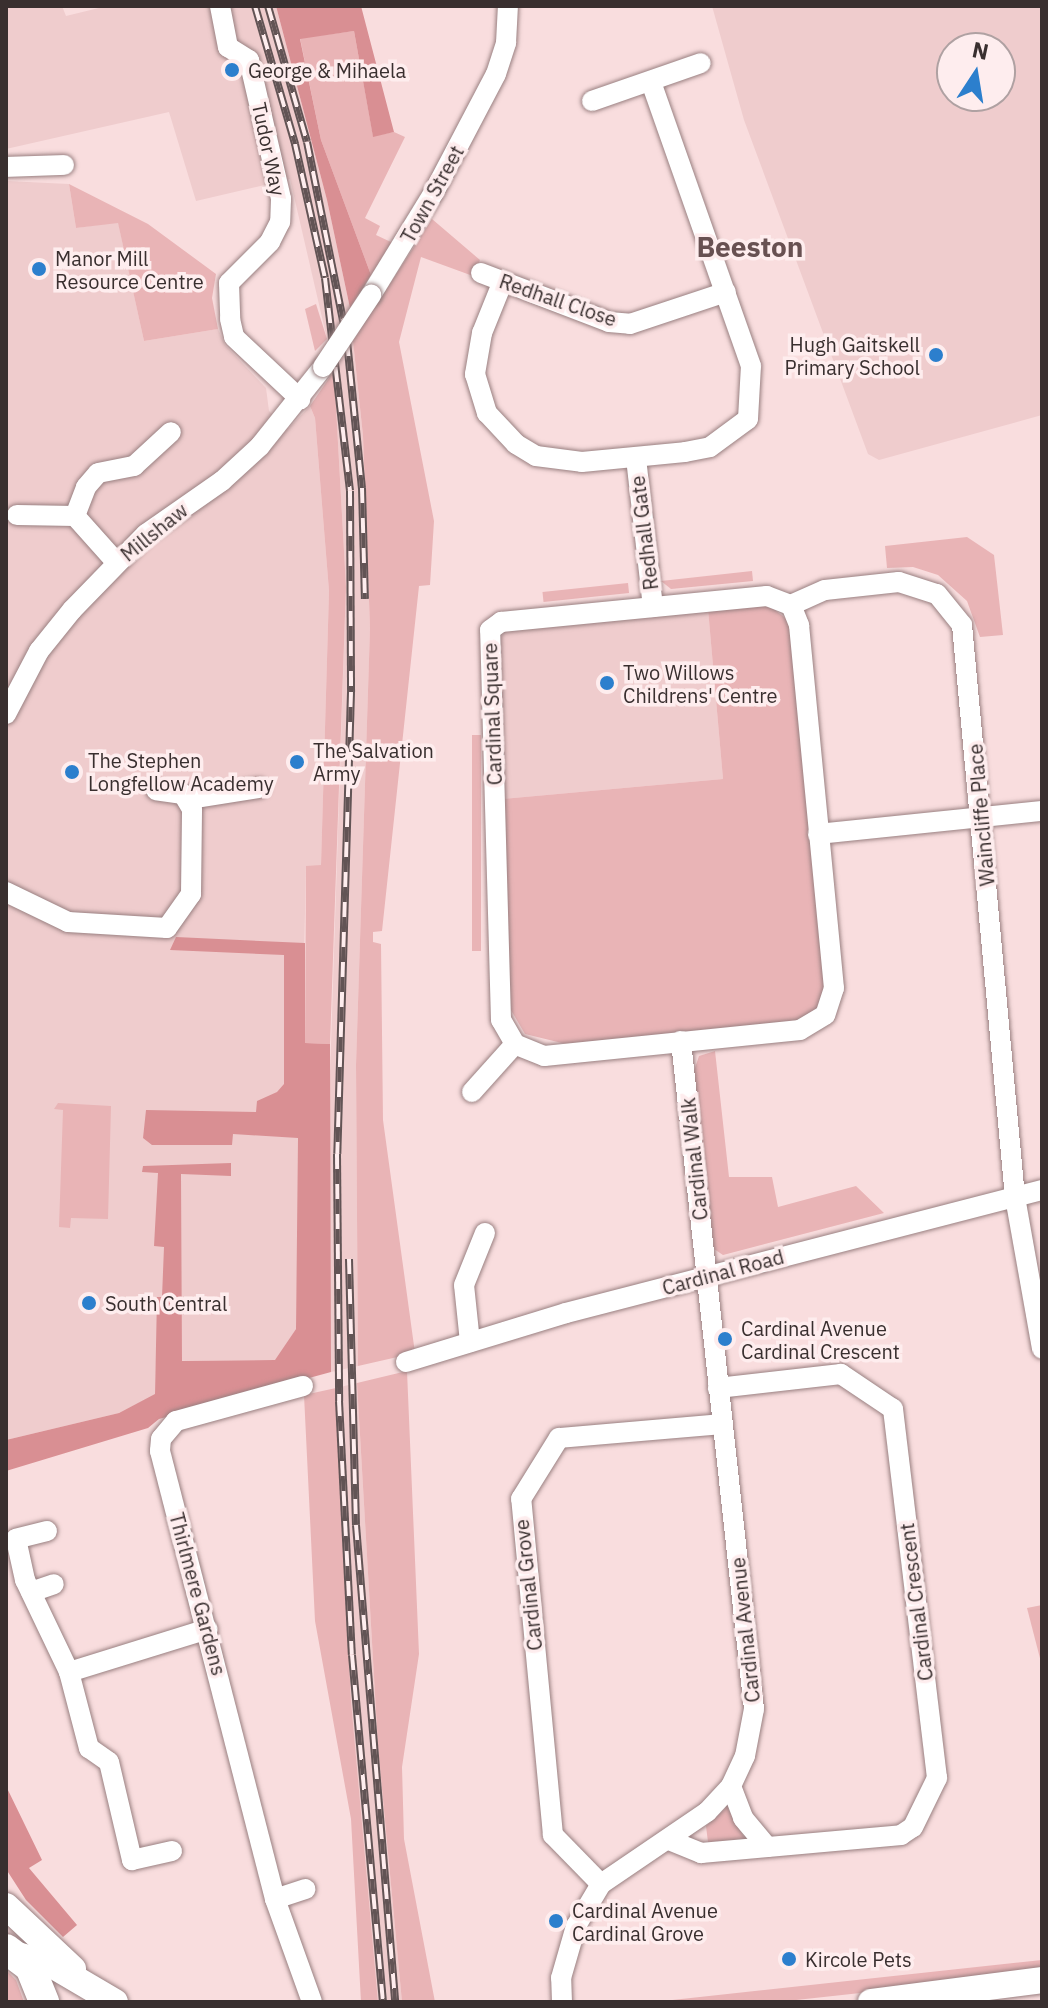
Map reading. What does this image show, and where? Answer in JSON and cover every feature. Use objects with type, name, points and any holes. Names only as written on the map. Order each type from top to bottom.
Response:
[{"type":"highway","points":[[10,1952],[30,1967],[44,2002]]},
{"type":"main road","points":[[6,1906],[83,1982]]},
{"type":"main road","points":[[10,1952],[52,1965],[115,2002]]},
{"type":"main road","points":[[871,2002],[1011,1987],[1042,1980]]},
{"type":"main road","points":[[1011,1987],[1042,1999]]},
{"type":"street","name":"Tudor Way","points":[[220,6],[228,47],[249,60],[281,199],[280,222],[270,242],[229,283],[230,319],[234,337],[300,399]]},
{"type":"street","name":"Town Street","points":[[323,367],[434,192],[496,74],[506,43],[508,6]]},
{"type":"street","points":[[592,101],[701,63]]},
{"type":"street","points":[[503,281],[477,353],[475,374],[487,413],[516,444],[536,456],[582,462],[710,447],[748,419],[751,366],[651,82]]},
{"type":"street","points":[[6,167],[64,165]]},
{"type":"street","name":"Redhall Close","points":[[481,273],[609,322],[630,324],[726,292]]},
{"type":"street","name":"Millshaw","points":[[6,714],[39,651],[117,563],[146,534],[222,481],[300,399],[323,367]]},
{"type":"street","points":[[75,516],[86,487],[98,473],[134,466],[171,432]]},
{"type":"street","name":"Redhall Gate","points":[[636,458],[653,607]]},
{"type":"street","points":[[17,515],[75,516],[117,563]]},
{"type":"street","name":"Waincliffe Place","points":[[791,605],[825,590],[899,582],[937,594],[953,609],[965,641],[1015,1197],[1042,1349]]},
{"type":"street","name":"Cardinal Square","points":[[515,1044],[501,1020],[490,630],[501,622],[767,596],[791,605]]},
{"type":"street","points":[[472,1092],[515,1044],[544,1056],[800,1030],[825,1015],[834,988],[799,625],[791,605]]},
{"type":"street","points":[[156,790],[174,790],[189,799],[259,788]]},
{"type":"street","points":[[6,892],[68,922],[167,928],[191,894],[189,799]]},
{"type":"street","points":[[818,834],[1042,811]]},
{"type":"street","name":"Cardinal Walk","points":[[681,1041],[706,1277]]},
{"type":"street","name":"Cardinal Road","points":[[406,1362],[706,1277],[1042,1190]]},
{"type":"street","points":[[470,1342],[464,1285],[485,1233]]},
{"type":"street","name":"Cardinal Avenue","points":[[562,2002],[561,1978],[576,1926],[601,1884],[622,1865],[669,1840],[707,1812],[731,1786],[745,1756],[754,1709],[706,1277]]},
{"type":"street","name":"Cardinal Crescent","points":[[669,1840],[701,1853],[901,1835],[913,1827],[937,1778],[893,1409],[841,1374],[718,1388]]},
{"type":"street","name":"Thirlmere Gardens","points":[[303,1386],[176,1421],[161,1439],[275,1899],[312,2002]]},
{"type":"street","name":"Cardinal Grove","points":[[601,1884],[560,1849],[553,1835],[521,1499],[559,1438],[721,1424]]},
{"type":"street","points":[[47,1531],[16,1539],[31,1592],[69,1672],[89,1748],[109,1762],[132,1860],[172,1851]]},
{"type":"street","points":[[31,1592],[54,1584]]},
{"type":"street","points":[[69,1672],[208,1629]]},
{"type":"street","points":[[731,1786],[743,1818],[767,1847]]},
{"type":"street","points":[[275,1899],[305,1889]]},
{"type":"shaded area","points":[[6,6],[62,6],[66,16],[107,6],[276,6],[327,200],[350,308],[327,339],[290,179],[196,201],[169,112],[6,149]]},
{"type":"shaded area","points":[[276,6],[361,6],[394,132],[373,137],[354,31],[300,39],[321,140],[371,275],[350,308],[327,200]]},
{"type":"shaded area","points":[[712,6],[1042,6],[1042,415],[879,460],[868,454],[744,120]]},
{"type":"shaded area","points":[[354,31],[373,136],[394,132],[405,137],[365,218],[380,226],[376,235],[393,243],[371,275],[321,140],[300,38]]},
{"type":"shaded area","points":[[6,181],[69,184],[76,228],[118,222],[144,341],[218,329],[225,345],[266,388],[269,411],[288,429],[310,406],[315,418],[329,591],[321,866],[306,866],[296,1329],[276,1360],[156,1361],[155,1395],[119,1413],[6,1440]]},
{"type":"shaded area","points":[[69,184],[148,224],[216,274],[212,298],[218,329],[144,341],[118,223],[76,228]]},
{"type":"shaded area","points":[[432,219],[480,260],[473,276],[421,257],[399,342],[434,521],[430,585],[419,586],[382,931],[373,932],[373,942],[381,944],[383,1120],[415,1353],[358,1366],[356,1065],[370,628],[363,436],[353,341]]},
{"type":"shaded area","points":[[316,304],[327,339],[315,351],[305,309]]},
{"type":"shaded area","points":[[353,341],[363,436],[370,628],[356,1065],[358,1366],[331,1372],[328,1136],[346,587],[334,371]]},
{"type":"shaded area","points":[[334,371],[346,587],[330,1044],[305,1043],[306,866],[321,865],[329,591],[315,418],[310,406]]},
{"type":"shaded area","points":[[967,537],[994,555],[1003,635],[980,637],[967,601],[938,575],[913,567],[887,568],[885,546]]},
{"type":"shaded area","points":[[752,571],[753,581],[671,589],[661,581]]},
{"type":"shaded area","points":[[628,583],[629,593],[544,602],[542,592]]},
{"type":"shaded area","points":[[766,603],[789,621],[825,989],[818,1008],[801,1021],[566,1044],[525,1034],[508,1005],[503,799],[723,779],[708,609]]},
{"type":"shaded area","name":"Two Willows Childrens' Centre","points":[[708,609],[723,779],[503,799],[498,642],[505,631]]},
{"type":"shaded area","points":[[472,735],[481,735],[481,951],[472,951]]},
{"type":"shaded area","points":[[176,937],[305,943],[305,1043],[330,1044],[331,1372],[159,1419],[148,1428],[6,1471],[6,1440],[119,1413],[155,1394],[157,1297],[162,1297],[164,1247],[154,1246],[158,1173],[142,1172],[143,1166],[231,1163],[231,1176],[181,1174],[182,1361],[275,1360],[296,1329],[298,1138],[233,1134],[232,1145],[152,1145],[143,1138],[146,1110],[256,1112],[257,1101],[277,1092],[284,1084],[284,955],[170,950]]},
{"type":"shaded area","points":[[715,1051],[729,1177],[772,1177],[778,1207],[856,1186],[884,1213],[723,1255],[714,1249],[693,1074],[699,1056]]},
{"type":"shaded area","points":[[58,1103],[111,1106],[108,1219],[71,1218],[70,1228],[59,1227],[63,1110],[54,1109]]},
{"type":"shaded area","points":[[407,1371],[419,1654],[402,1767],[404,1839],[435,2002],[402,2002],[378,1746],[357,1383]]},
{"type":"shaded area","points":[[357,1383],[378,1746],[402,2002],[378,2002],[351,1701],[336,1388]]},
{"type":"shaded area","points":[[336,1388],[351,1701],[378,2002],[361,2002],[351,1819],[315,1621],[304,1395]]},
{"type":"shaded area","points":[[1042,1605],[1042,1666],[1027,1608]]},
{"type":"shaded area","points":[[6,1786],[42,1860],[29,1868],[77,1925],[63,1937],[26,1900],[6,1869]]},
{"type":"shaded area","points":[[727,1807],[745,1839],[708,1842],[706,1826]]},
{"type":"shaded area","points":[[1042,1960],[1042,1973],[778,2002],[654,2002]]},
{"type":"shaded area","points":[[6,1970],[16,1980],[24,2002],[6,2002]]},
{"type":"railway","points":[[255,6],[295,144],[325,278],[350,491],[351,692],[337,1154],[339,1401],[352,1655],[383,2002]]},
{"type":"railway","points":[[268,6],[307,142],[347,341],[362,488],[365,599]]},
{"type":"railway","points":[[349,1259],[356,1525],[395,2002]]},
{"type":"place","name":"George & Mihaela","points":[[232,70]]},
{"type":"place","name":"Manor Mill Resource Centre","points":[[39,269]]},
{"type":"place","name":"Hugh Gaitskell Primary School","points":[[936,355]]},
{"type":"place","name":"Two Willows Childrens' Centre","points":[[607,683]]},
{"type":"place","name":"The Salvation Army","points":[[297,762]]},
{"type":"place","name":"The Stephen Longfellow Academy","points":[[72,772]]},
{"type":"place","name":"South Central","points":[[89,1303]]},
{"type":"place","name":"Cardinal Avenue Cardinal Crescent","points":[[725,1339]]},
{"type":"place","name":"Cardinal Avenue Cardinal Grove","points":[[556,1921]]},
{"type":"place","name":"Kircole Pets","points":[[789,1959]]},
{"type":"district","name":"Beeston","points":[[750,247]]}]
